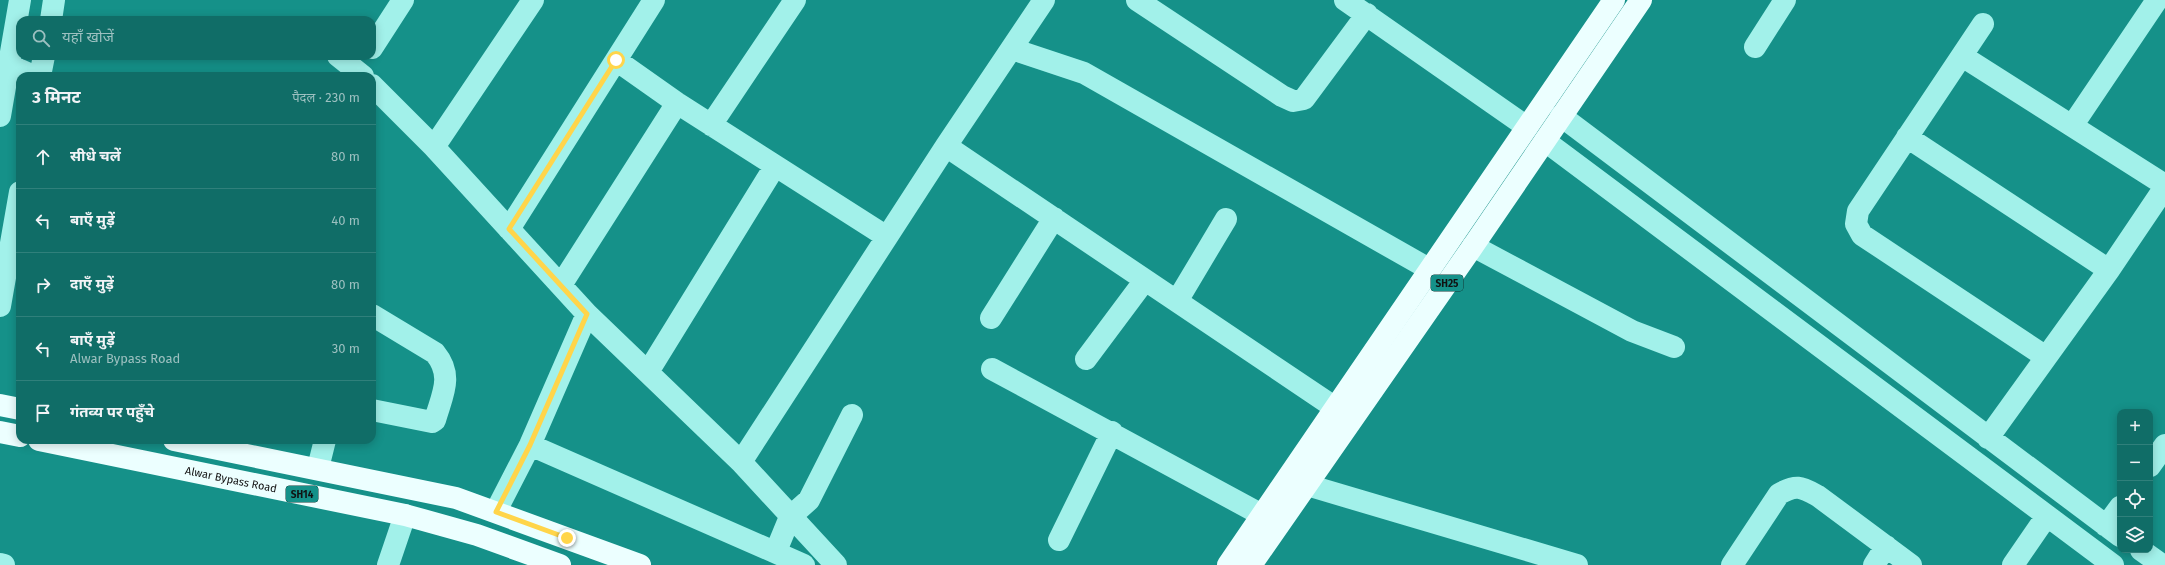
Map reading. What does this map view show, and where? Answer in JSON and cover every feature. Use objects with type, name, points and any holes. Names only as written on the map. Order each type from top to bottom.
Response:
[{"type":"main road","name":"SH25","points":[[1228,565],[1334,407],[1614,0]]},
{"type":"main road","name":"SH25","points":[[1250,565],[1473,246],[1641,0]]},
{"type":"main road","points":[[0,405],[16,408]]},
{"type":"main road","points":[[0,432],[16,435]]},
{"type":"main road","name":"Alwar Bypass Road","points":[[59,444],[405,515],[477,535],[560,565]]},
{"type":"main road","points":[[195,444],[318,468],[449,496],[640,565]]},
{"type":"street","points":[[17,16],[20,0]]},
{"type":"street","points":[[52,16],[54,0]]},
{"type":"street","points":[[376,42],[403,0]]},
{"type":"street","points":[[434,147],[533,0]]},
{"type":"street","points":[[509,229],[654,0]]},
{"type":"street","points":[[711,125],[795,0]]},
{"type":"street","points":[[742,462],[946,146],[1044,0]]},
{"type":"street","points":[[1137,0],[1282,96],[1293,101],[1304,99],[1367,14]]},
{"type":"street","points":[[1345,0],[1527,127]]},
{"type":"street","points":[[1755,47],[1785,0]]},
{"type":"street","points":[[2072,126],[2157,0]]},
{"type":"street","points":[[0,116],[16,24]]},
{"type":"street","points":[[1983,24],[1858,211],[1856,224],[1862,235],[2046,357]]},
{"type":"street","points":[[1012,49],[1084,73],[1430,269]]},
{"type":"street","points":[[1962,56],[2165,186],[2109,270],[1988,438]]},
{"type":"street","points":[[41,72],[43,60]]},
{"type":"street","points":[[345,60],[365,72]]},
{"type":"street","points":[[616,60],[677,103],[887,238]]},
{"type":"street","points":[[9,65],[25,72]]},
{"type":"street","points":[[376,84],[587,314],[742,462],[790,517],[836,565]]},
{"type":"street","points":[[561,286],[677,103]]},
{"type":"street","points":[[1561,116],[2113,531],[2117,517]]},
{"type":"street","points":[[1907,137],[2109,270]]},
{"type":"street","points":[[1545,140],[2046,517],[2111,564]]},
{"type":"street","points":[[946,146],[1334,407]]},
{"type":"street","points":[[648,372],[775,166]]},
{"type":"street","points":[[0,306],[16,215]]},
{"type":"street","points":[[991,318],[1054,218]]},
{"type":"street","points":[[1177,301],[1226,219]]},
{"type":"street","points":[[1473,246],[1632,332],[1674,347]]},
{"type":"street","points":[[1086,359],[1145,280]]},
{"type":"street","points":[[496,512],[530,445],[587,314]]},
{"type":"street","points":[[376,316],[435,353],[442,362],[446,371],[446,379],[435,420],[432,422],[376,411]]},
{"type":"street","points":[[992,368],[1262,515]]},
{"type":"street","points":[[776,551],[790,517],[809,500],[852,415]]},
{"type":"street","points":[[1059,540],[1112,432]]},
{"type":"street","points":[[318,468],[324,444]]},
{"type":"street","points":[[530,445],[650,499],[776,551],[804,565]]},
{"type":"street","points":[[2153,462],[2165,445]]},
{"type":"street","points":[[1307,485],[1550,561],[1577,565]]},
{"type":"street","points":[[1732,565],[1779,494],[1791,487],[1803,488],[1818,496],[1911,565]]},
{"type":"street","points":[[388,565],[405,515]]},
{"type":"street","points":[[2013,565],[2046,517]]},
{"type":"street","points":[[1874,565],[1886,546]]},
{"type":"street","points":[[2145,553],[2162,565]]},
{"type":"street","points":[[0,564],[4,565]]},
{"type":"route","points":[[567,538],[496,512],[530,445],[587,314],[509,229],[616,60]]}]
